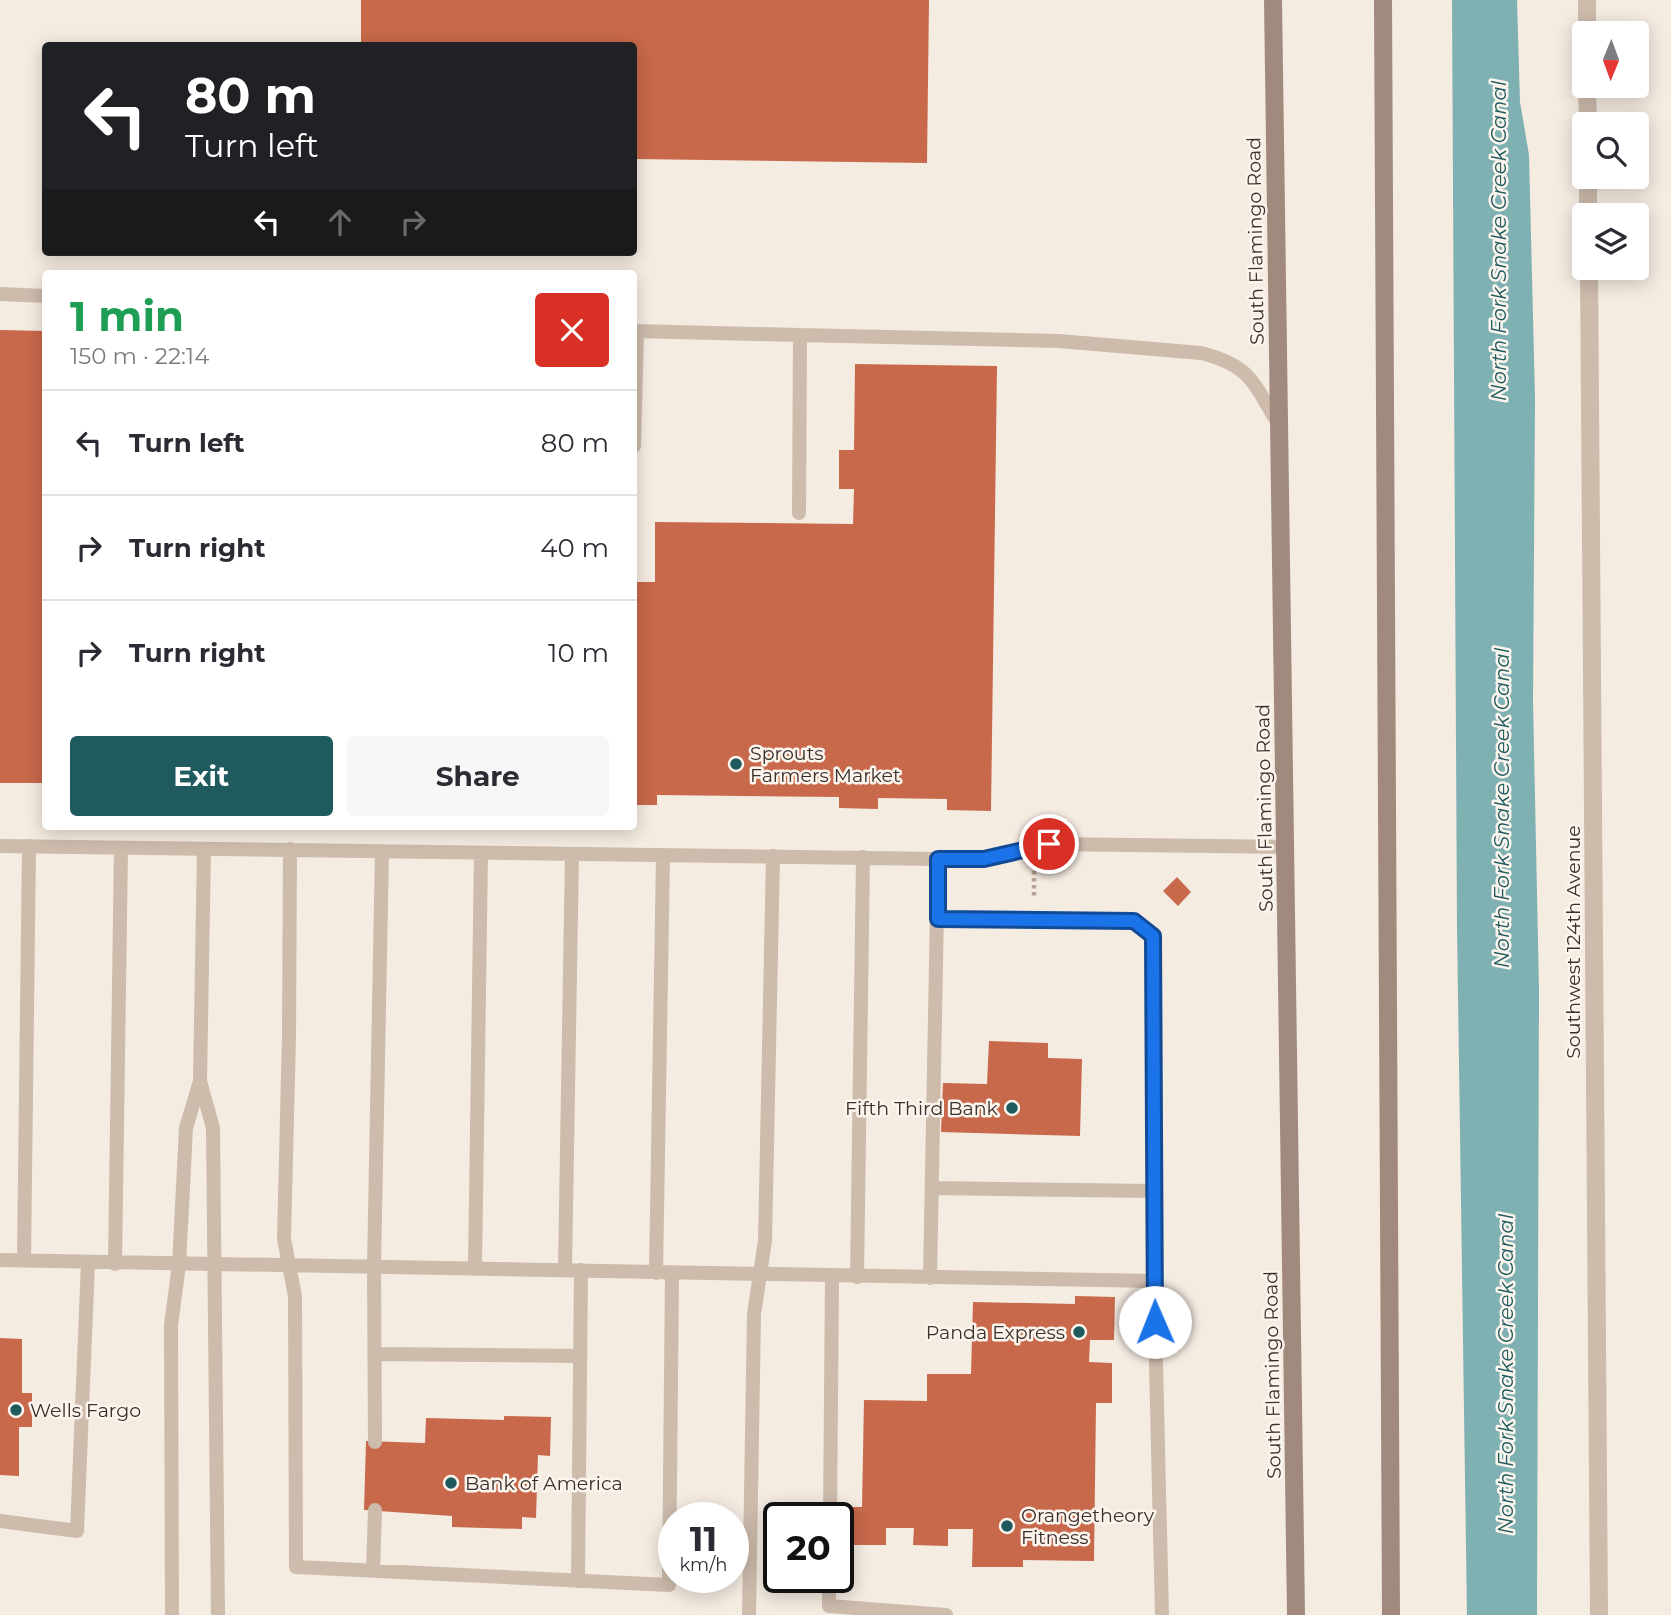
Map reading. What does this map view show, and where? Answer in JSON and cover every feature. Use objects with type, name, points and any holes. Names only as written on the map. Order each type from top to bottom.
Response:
[{"type":"main road","name":"South Flamingo Road","points":[[1273,0],[1296,1615]]},
{"type":"main road","points":[[1383,0],[1391,1615]]},
{"type":"street","points":[[1587,0],[1587,21]]},
{"type":"street","name":"Southwest 124th Avenue","points":[[1589,280],[1599,1615]]},
{"type":"lane","points":[[0,294],[42,296]]},
{"type":"lane","points":[[637,331],[1059,341],[1149,347],[1222,359],[1247,372],[1279,425]]},
{"type":"lane","points":[[799,513],[800,335]]},
{"type":"lane","points":[[0,846],[938,859],[984,859],[1049,844],[1286,847]]},
{"type":"lane","points":[[24,1260],[29,846]]},
{"type":"lane","points":[[115,1264],[121,848]]},
{"type":"lane","points":[[204,849],[200,1081],[212,1128],[218,1615]]},
{"type":"lane","points":[[289,849],[289,1035],[284,1238],[295,1296],[296,1567],[669,1586],[672,1274]]},
{"type":"lane","points":[[375,1442],[374,1266],[382,851]]},
{"type":"lane","points":[[475,1268],[481,853]]},
{"type":"lane","points":[[565,1268],[572,854]]},
{"type":"lane","points":[[656,1273],[663,855]]},
{"type":"lane","points":[[749,1615],[754,1314],[765,1241],[772,856]]},
{"type":"lane","points":[[857,1277],[863,857]]},
{"type":"lane","points":[[930,1278],[938,859]]},
{"type":"lane","points":[[938,919],[1134,921],[1153,936],[1154,1281],[1162,1615]]},
{"type":"lane","points":[[172,1615],[171,1325],[179,1265],[186,1128],[200,1081]]},
{"type":"lane","points":[[932,1188],[1154,1191]]},
{"type":"lane","points":[[0,1260],[290,1267],[565,1268],[760,1276],[1154,1281]]},
{"type":"lane","points":[[0,1521],[77,1531],[88,1263]]},
{"type":"lane","points":[[578,1581],[581,1270]]},
{"type":"lane","points":[[830,1502],[832,1277]]},
{"type":"lane","points":[[375,1354],[580,1356]]},
{"type":"lane","points":[[373,1571],[374,1510]]},
{"type":"lane","points":[[829,1593],[829,1606],[946,1615]]},
{"type":"path","points":[[1033,849],[1035,920]]},
{"type":"water","name":"North Fork Snake Creek Canal","points":[[1452,0],[1517,0],[1520,102],[1529,155],[1535,398],[1533,702],[1539,989],[1537,1615],[1467,1615],[1457,927]]},
{"type":"building","points":[[361,0],[929,0],[927,163],[637,159],[637,42],[361,42]]},
{"type":"building","points":[[0,330],[42,331],[42,783],[0,783]]},
{"type":"building","points":[[855,364],[997,366],[991,811],[947,810],[947,799],[878,798],[878,809],[839,808],[839,797],[657,795],[657,805],[637,805],[637,582],[655,582],[655,522],[853,524],[854,489],[839,489],[839,450],[854,450]]},
{"type":"building","points":[[1177,877],[1191,892],[1178,906],[1163,891]]},
{"type":"building","name":"Fifth Third Bank","points":[[989,1041],[1048,1043],[1048,1058],[1082,1059],[1080,1136],[941,1132],[943,1083],[987,1084]]},
{"type":"building","points":[[1075,1296],[1115,1297],[1114,1340],[1090,1340],[1089,1362],[1112,1363],[1112,1403],[1096,1403],[1094,1561],[1023,1560],[1023,1567],[972,1567],[973,1529],[948,1529],[948,1546],[913,1545],[914,1528],[886,1528],[886,1545],[854,1545],[854,1507],[862,1507],[864,1400],[927,1401],[927,1374],[971,1374],[973,1302],[1075,1304]]},
{"type":"building","name":"Wells Fargo","points":[[0,1338],[22,1339],[22,1393],[32,1393],[32,1427],[19,1427],[19,1476],[0,1475]]},
{"type":"building","name":"Bank of America","points":[[504,1416],[551,1417],[550,1456],[538,1455],[536,1518],[522,1517],[522,1529],[452,1527],[452,1516],[364,1510],[366,1441],[425,1443],[426,1418],[504,1420]]},
{"type":"place","name":"Sprouts Farmers Market","points":[[736,764]]},
{"type":"place","name":"Fifth Third Bank","points":[[1012,1108]]},
{"type":"place","name":"Panda Express","points":[[1079,1332]]},
{"type":"place","name":"Wells Fargo","points":[[16,1410]]},
{"type":"place","name":"Bank of America","points":[[451,1483]]},
{"type":"place","name":"Orangetheory Fitness","points":[[1007,1526]]},
{"type":"route","points":[[1049,844],[984,859],[938,859],[938,919],[1134,921],[1153,936],[1155,1322]]}]
